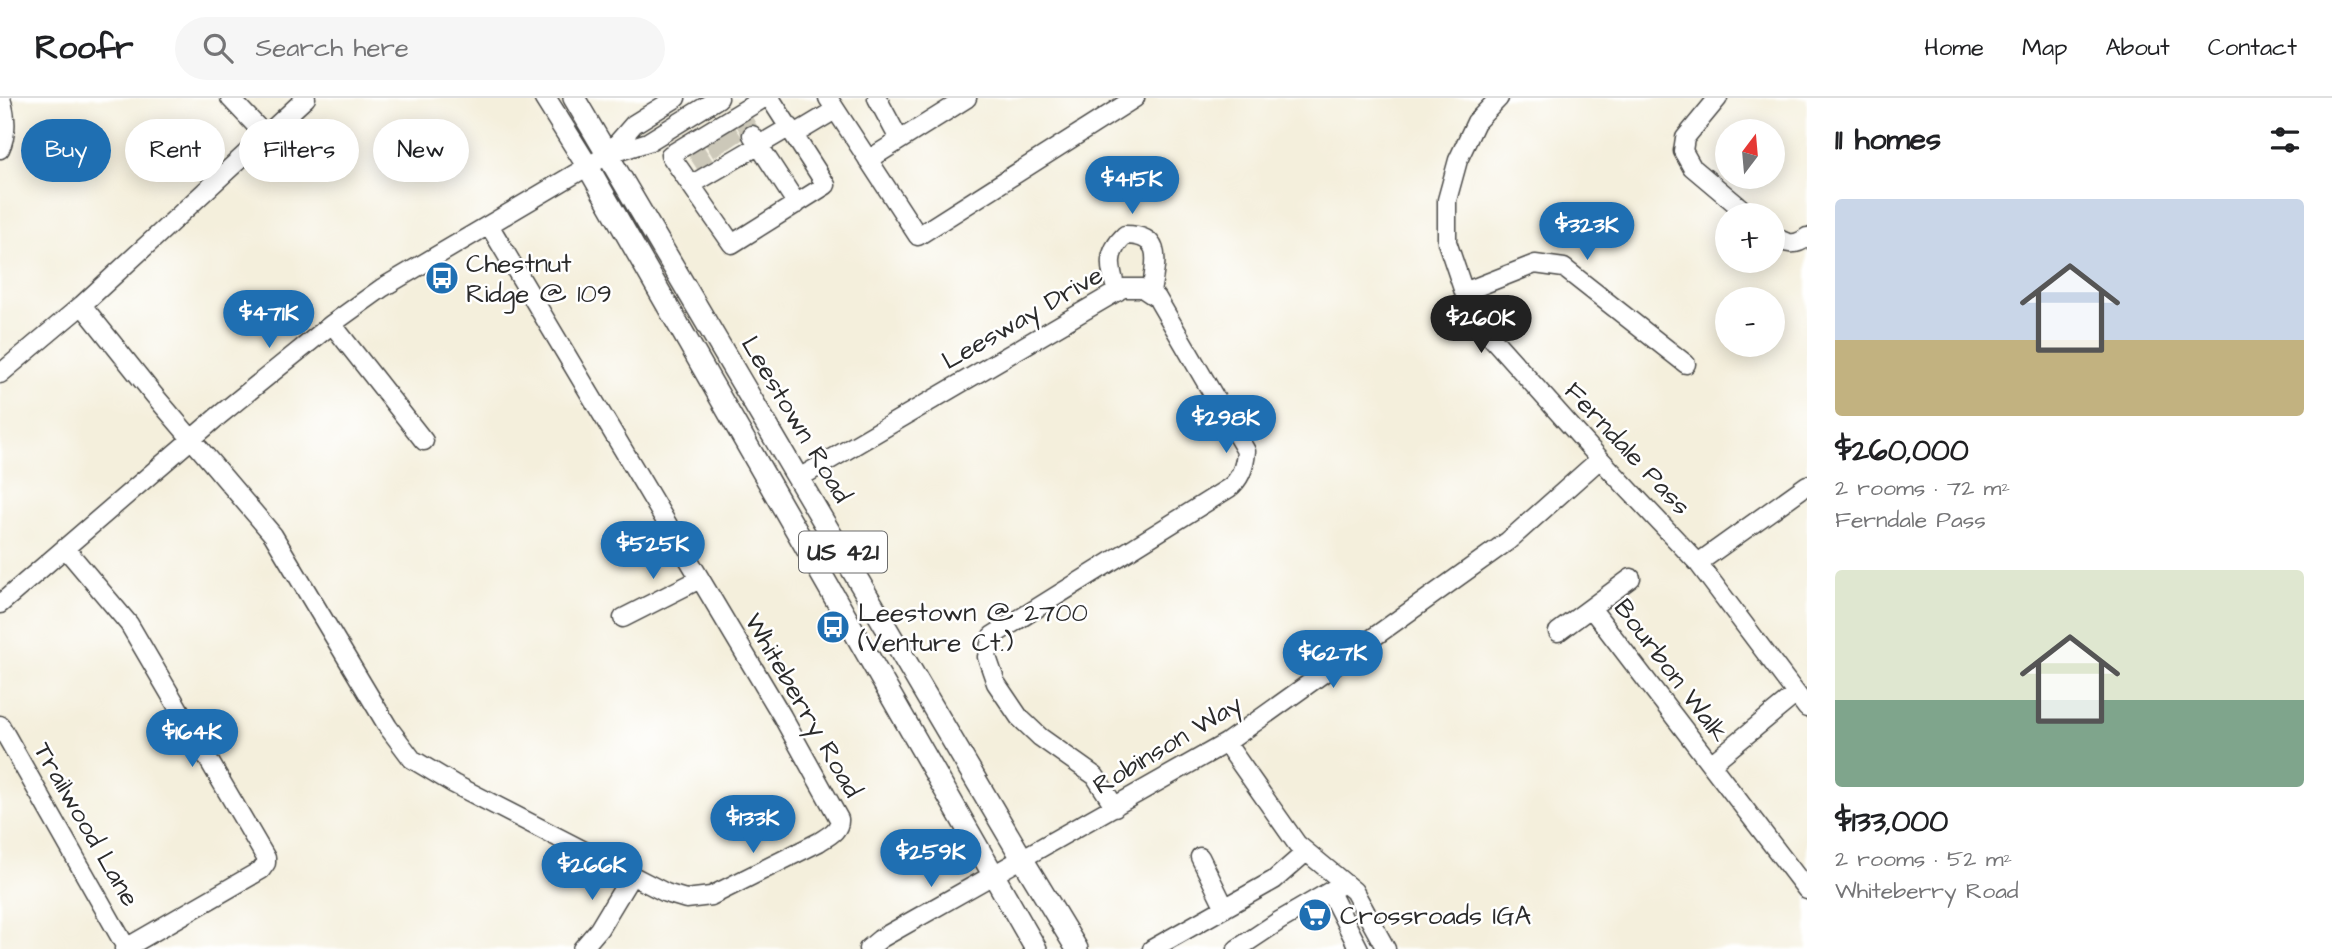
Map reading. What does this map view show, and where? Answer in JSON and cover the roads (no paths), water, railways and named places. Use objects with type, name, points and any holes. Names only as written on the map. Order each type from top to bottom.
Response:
[{"type":"main road","name":"Leestown Road","points":[[545,98],[588,167],[1036,949]]},
{"type":"main road","name":"Leestown Road","points":[[574,98],[1077,949]]},
{"type":"main road","points":[[696,358],[710,365],[739,405],[777,469],[799,478]]},
{"type":"street","points":[[0,149],[5,140],[6,116],[1,98]]},
{"type":"street","points":[[230,98],[250,119]]},
{"type":"street","points":[[284,119],[306,98]]},
{"type":"street","points":[[607,155],[634,124],[676,98]]},
{"type":"street","points":[[0,604],[191,439],[332,324],[382,288],[607,155],[648,142],[719,98]]},
{"type":"street","points":[[691,186],[715,147],[749,129],[764,98]]},
{"type":"street","points":[[770,98],[792,131],[826,185],[732,244],[670,155],[715,147],[749,129],[792,131],[832,104],[918,236],[1135,98]]},
{"type":"street","points":[[877,98],[899,139]]},
{"type":"street","points":[[868,160],[949,103],[967,98]]},
{"type":"street","name":"Ferndale Pass","points":[[1499,98],[1476,122],[1458,160],[1447,200],[1447,242],[1464,292],[1483,328],[1600,459],[1698,563],[1802,697]]},
{"type":"street","points":[[1718,98],[1685,138],[1683,151],[1692,167],[1735,203]]},
{"type":"street","points":[[687,118],[715,147]]},
{"type":"street","points":[[749,129],[797,204]]},
{"type":"street","points":[[0,374],[82,305],[239,161]]},
{"type":"street","name":"Whiteberry Road","points":[[82,305],[272,535],[388,727],[412,759],[454,784],[666,893],[686,899],[711,896],[819,842],[835,832],[840,823],[828,796],[489,225]]},
{"type":"street","points":[[1115,807],[1095,776],[1040,737],[1019,718],[996,683],[987,657],[992,636],[1219,495],[1235,484],[1245,464],[1245,451],[1157,298],[1151,293],[1156,252],[1150,242],[1139,235],[1125,235],[1115,245],[1111,257],[1117,292]]},
{"type":"street","points":[[1785,242],[1794,244],[1807,237]]},
{"type":"street","points":[[1464,292],[1535,264],[1564,268],[1686,364]]},
{"type":"street","name":"Leesway Drive","points":[[799,478],[1117,292],[1136,286],[1151,293]]},
{"type":"street","points":[[332,324],[424,441]]},
{"type":"street","name":"Robinson Way","points":[[868,949],[880,939],[1226,743],[1508,541],[1600,459]]},
{"type":"street","points":[[1698,563],[1807,485]]},
{"type":"street","points":[[65,548],[128,624],[266,858],[261,870],[126,949]]},
{"type":"street","points":[[1558,632],[1631,578]]},
{"type":"street","points":[[623,618],[700,579]]},
{"type":"street","name":"Bourbon Walk","points":[[1591,608],[1807,890]]},
{"type":"street","name":"Bourbon Walk","points":[[1711,764],[1802,697]]},
{"type":"street","name":"Trailwood Lane","points":[[0,725],[126,949]]},
{"type":"street","points":[[1226,743],[1297,844],[1337,888],[1359,949]]},
{"type":"street","points":[[1152,949],[1274,880],[1306,852]]},
{"type":"street","points":[[1200,857],[1225,908]]},
{"type":"street","points":[[582,949],[599,929],[631,876]]},
{"type":"street","points":[[1237,949],[1337,888],[1354,891],[1386,949]]},
{"type":"tunnel","points":[[744,121],[752,135]]},
{"type":"tunnel","points":[[727,131],[736,144]]},
{"type":"tunnel","points":[[713,140],[721,153]]},
{"type":"tunnel","points":[[696,151],[705,165]]},
{"type":"place","name":"Chestnut Ridge @ 109","points":[[442,278]]},
{"type":"place","name":"Leestown @ 2700 (Venture Ct.)","points":[[833,627]]},
{"type":"place","name":"Crossroads IGA","points":[[1315,915]]}]
